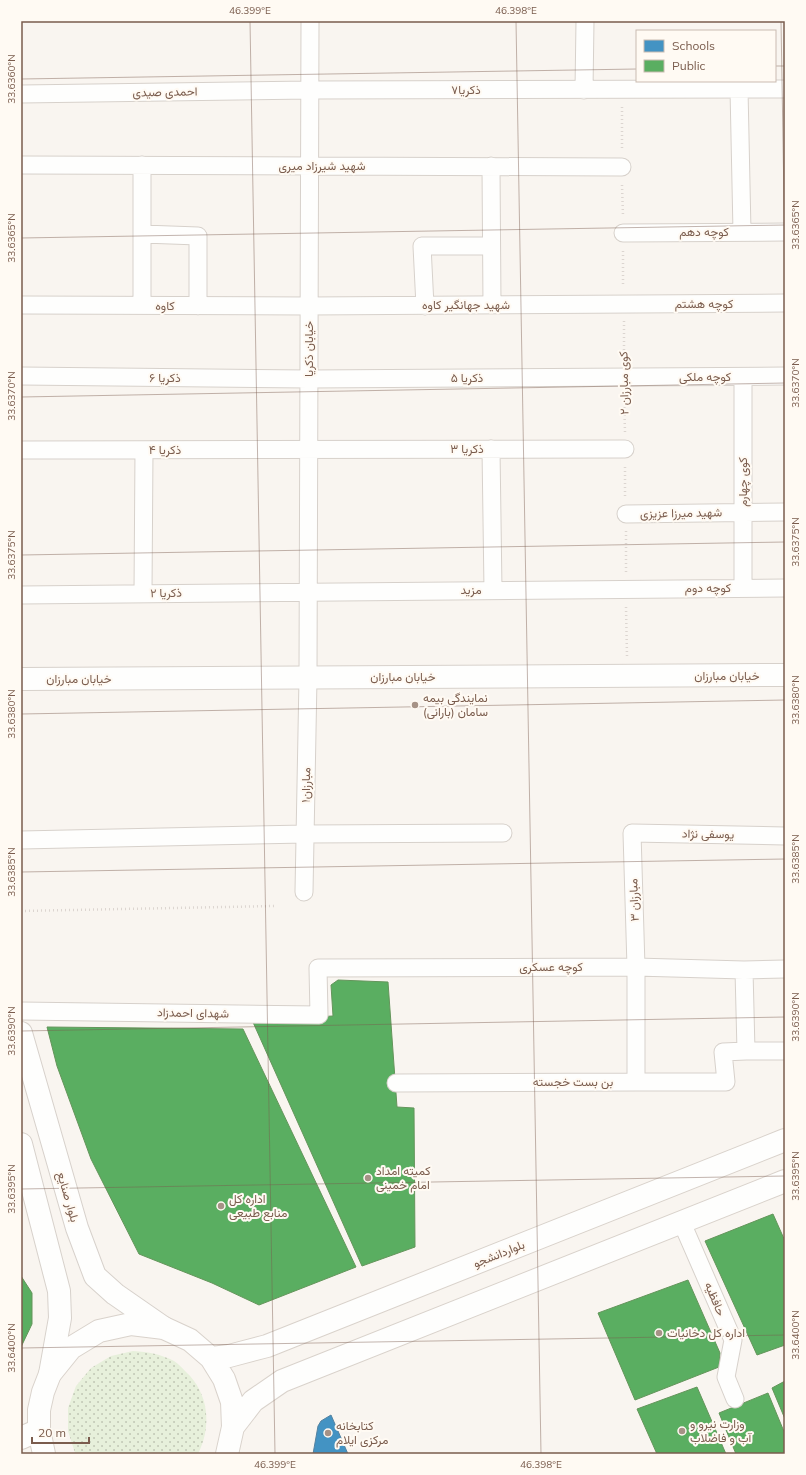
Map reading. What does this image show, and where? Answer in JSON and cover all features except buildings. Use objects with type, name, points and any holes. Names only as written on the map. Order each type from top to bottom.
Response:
[{"type":"main road","name":"خیابان مبارزان","points":[[21,680],[785,675]]},
{"type":"main road","name":"بلوار صنایع","points":[[21,1033],[77,1228],[95,1276],[115,1294],[164,1328]]},
{"type":"main road","name":"بلواردانشجو","points":[[211,1358],[229,1356],[267,1346],[785,1140]]},
{"type":"main road","points":[[21,1144],[59,1291],[60,1318],[50,1374],[30,1434],[44,1454]]},
{"type":"main road","points":[[233,1427],[253,1401],[282,1381],[785,1181]]},
{"type":"main road","points":[[50,1374],[71,1348],[99,1331],[131,1324],[164,1328],[190,1340],[211,1358],[224,1379],[232,1402],[233,1427],[227,1454]]},
{"type":"street","name":"خیابان ذکریا","points":[[308,678],[310,591],[310,21]]},
{"type":"street","points":[[584,90],[585,21]]},
{"type":"street","points":[[739,89],[742,232]]},
{"type":"street","name":"ذکریا۷","points":[[310,90],[785,89]]},
{"type":"street","name":"احمدی صیدی","points":[[21,94],[310,90]]},
{"type":"street","name":"شهید شیرزاد میری","points":[[21,165],[622,167]]},
{"type":"street","points":[[142,165],[142,305]]},
{"type":"street","points":[[491,166],[492,305]]},
{"type":"street","name":"کوچه دهم","points":[[623,233],[785,232]]},
{"type":"street","points":[[143,234],[198,236],[198,306]]},
{"type":"street","points":[[424,306],[422,246],[491,246]]},
{"type":"street","name":"کوچه هشتم","points":[[624,304],[785,303]]},
{"type":"street","name":"شهید جهانگیر کاوه","points":[[309,306],[624,304]]},
{"type":"street","name":"کاوه","points":[[21,305],[309,306]]},
{"type":"street","name":"ذکریا ۶","points":[[21,376],[309,379]]},
{"type":"street","name":"کوچه ملکی","points":[[624,377],[785,376]]},
{"type":"street","name":"ذکریا ۵","points":[[309,379],[624,377]]},
{"type":"street","name":"کوی چهارم","points":[[743,377],[743,588]]},
{"type":"street","points":[[491,449],[493,590]]},
{"type":"street","name":"ذکریا ۳","points":[[309,450],[625,449]]},
{"type":"street","name":"ذکریا ۴","points":[[21,450],[309,450]]},
{"type":"street","points":[[143,593],[144,450]]},
{"type":"street","name":"شهید میرزا عزیزی","points":[[626,514],[743,511],[785,512]]},
{"type":"street","name":"کوچه دوم","points":[[629,589],[785,588]]},
{"type":"street","name":"مزید","points":[[310,591],[629,589]]},
{"type":"street","name":"ذکریا ۲","points":[[21,595],[310,591]]},
{"type":"street","name":"مبارزان۱","points":[[304,892],[308,678]]},
{"type":"street","points":[[21,840],[305,834],[503,833]]},
{"type":"street","name":"یوسفی نژاد","points":[[632,833],[785,836]]},
{"type":"street","name":"مبارزان ۳","points":[[632,833],[636,967]]},
{"type":"street","points":[[636,967],[636,1082]]},
{"type":"street","name":"کوچه عسکری","points":[[318,968],[636,967],[744,970],[785,969]]},
{"type":"street","name":"شهدای احمدزاد","points":[[21,1011],[319,1015],[318,968]]},
{"type":"street","points":[[744,970],[746,1051],[785,1051]]},
{"type":"street","name":"بن بست خجسته","points":[[396,1084],[726,1082],[724,1052],[746,1051]]},
{"type":"street","name":"حافظیه","points":[[682,1223],[732,1340],[726,1377],[735,1399]]},
{"type":"path","name":"کوی مبارزان ۲","points":[[622,90],[625,449],[629,589],[627,676]]},
{"type":"path","points":[[21,912],[275,906]]},
{"type":"green space","points":[[133,1351],[154,1354],[174,1361],[194,1380],[204,1400],[206,1411],[205,1433],[198,1454],[75,1453],[68,1431],[68,1408],[76,1386],[91,1368],[111,1356]]},
{"type":"place","name":"نمایندگی بیمه سامان (بارانی)","points":[[415,705]]},
{"type":"place","name":"کمیته امداد امام خمینی","points":[[368,1178]]},
{"type":"place","name":"اداره کل منابع طبیعی","points":[[221,1206]]},
{"type":"place","name":"اداره کل دخانیات","points":[[659,1333]]},
{"type":"place","name":"وزارت نیرو و آب و فاضلاب","points":[[682,1431]]},
{"type":"place","name":"کتابخانه مرکزی ایلام","points":[[328,1433]]}]
